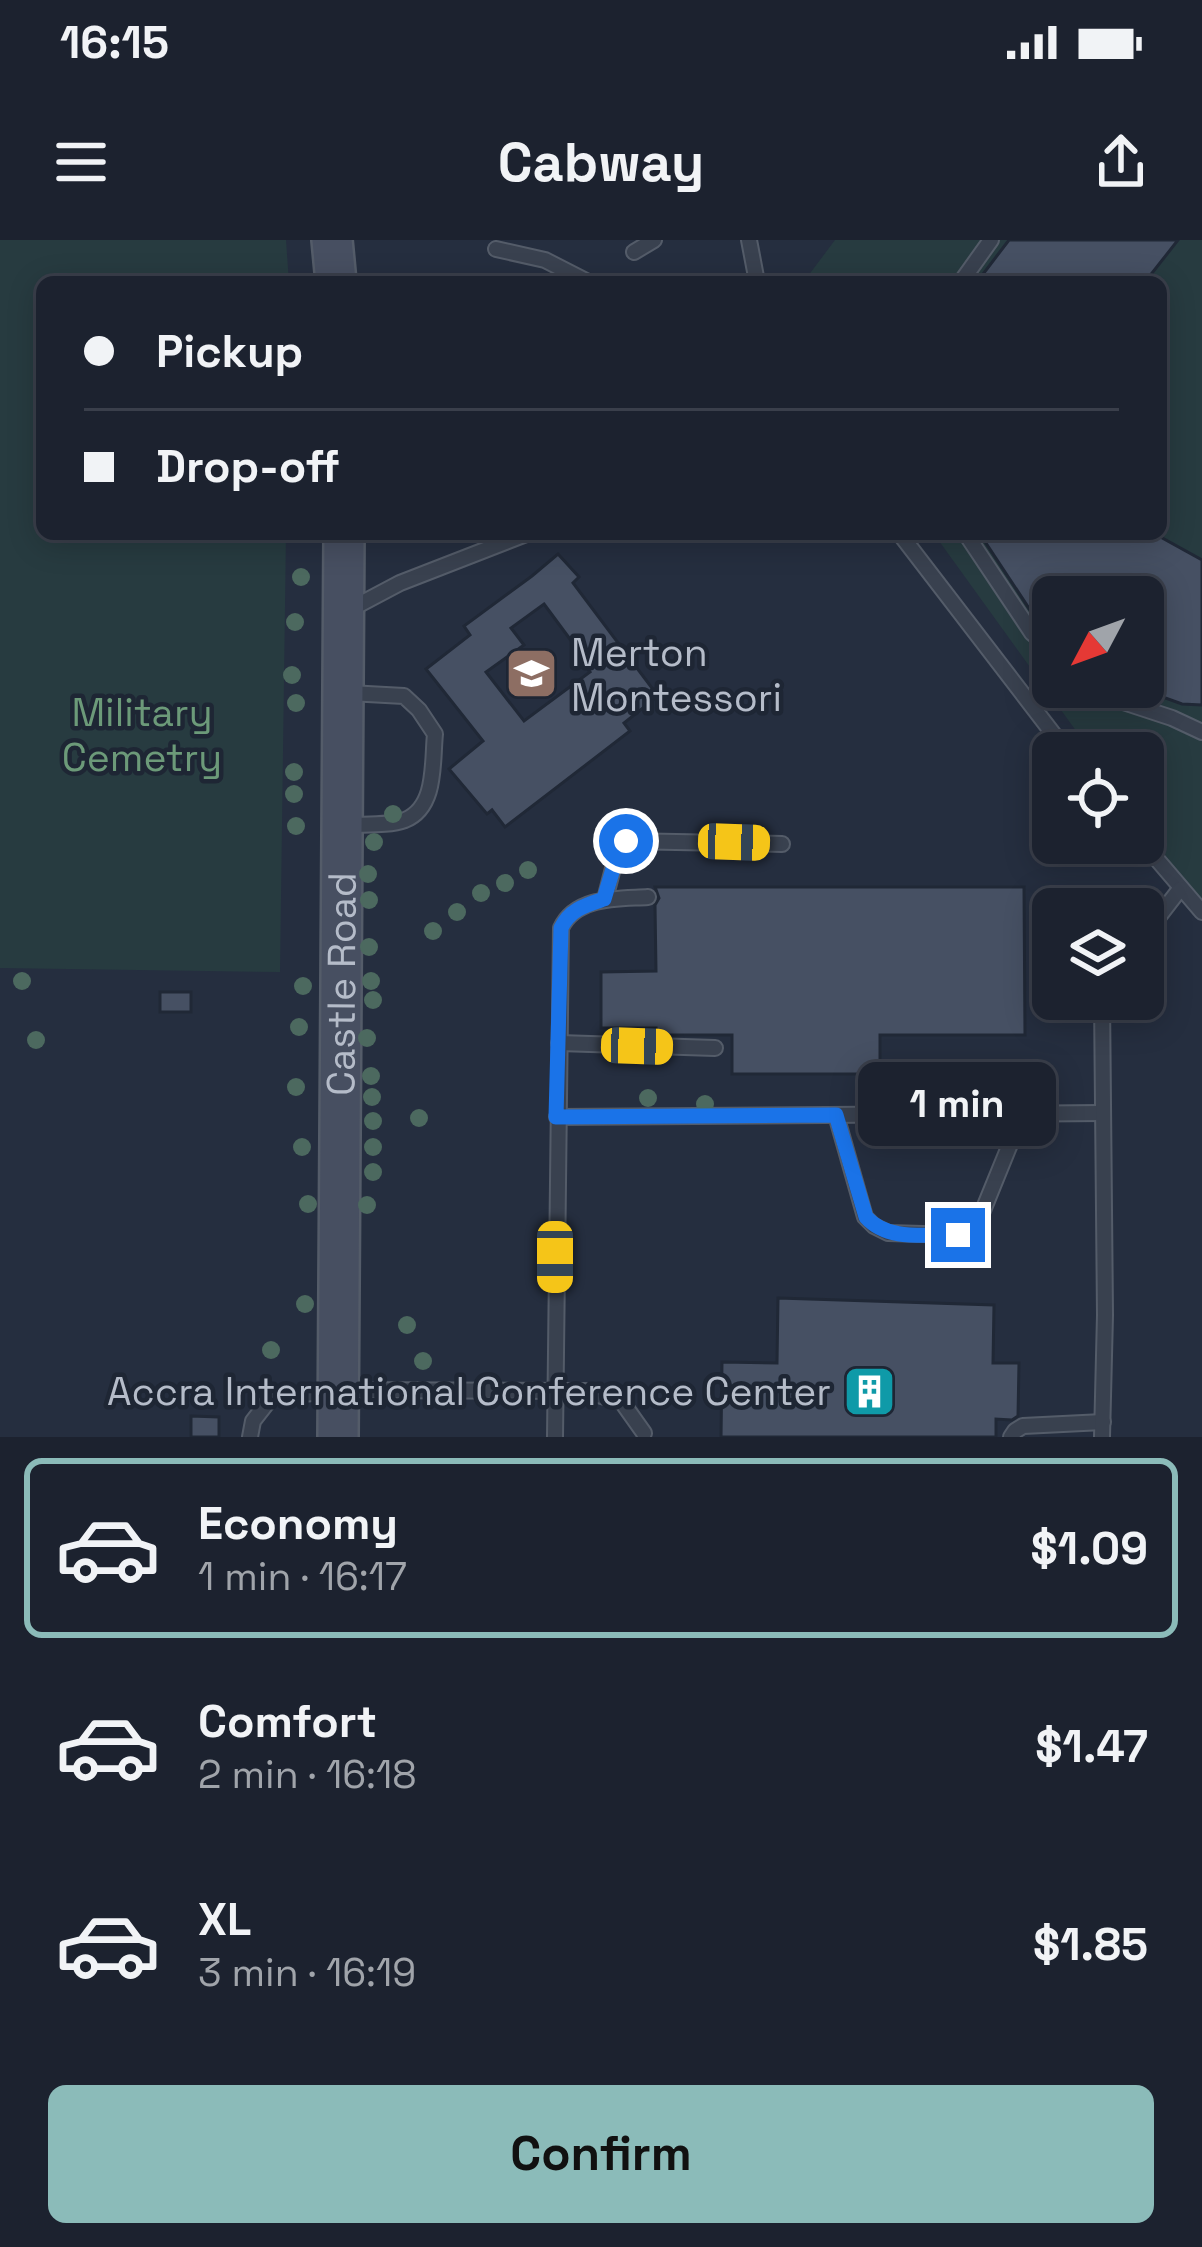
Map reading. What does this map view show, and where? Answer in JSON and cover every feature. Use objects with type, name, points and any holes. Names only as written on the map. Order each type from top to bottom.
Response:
[{"type":"main road","points":[[332,240],[335,276]]},
{"type":"main road","points":[[355,276],[356,240]]},
{"type":"main road","name":"Castle Road","points":[[338,1437],[344,540]]},
{"type":"lane","points":[[634,252],[654,240]]},
{"type":"lane","points":[[748,240],[756,276]]},
{"type":"lane","points":[[965,276],[991,240]]},
{"type":"lane","points":[[496,249],[545,260],[576,276]]},
{"type":"lane","points":[[343,614],[400,583],[511,540]]},
{"type":"lane","points":[[905,540],[1052,732]]},
{"type":"lane","points":[[970,540],[1032,633]]},
{"type":"lane","points":[[342,826],[403,821],[414,814],[428,800],[435,734],[404,696],[344,693]]},
{"type":"lane","points":[[1142,708],[1202,733]]},
{"type":"lane","points":[[604,899],[619,849],[626,841],[782,844]]},
{"type":"lane","points":[[1159,864],[1202,912]]},
{"type":"lane","points":[[1164,910],[1180,889]]},
{"type":"lane","points":[[555,1437],[561,928],[578,908],[604,899],[648,897]]},
{"type":"lane","points":[[1011,1437],[1023,1426],[1103,1430],[1102,1020]]},
{"type":"lane","points":[[559,1043],[716,1048]]},
{"type":"lane","points":[[556,1117],[1102,1113]]},
{"type":"lane","points":[[836,1115],[866,1217],[874,1226],[888,1233],[958,1235],[982,1214],[1022,1114]]},
{"type":"lane","points":[[250,1437],[253,1420],[271,1398],[338,1390],[585,1391],[622,1402],[644,1433]]},
{"type":"green space","name":"Military Cemetry","points":[[0,240],[286,240],[289,276],[36,276],[36,540],[286,540],[280,972],[0,968]]},
{"type":"green space","points":[[835,240],[1202,240],[1202,906],[1164,853],[1164,732],[1077,732],[1060,708],[1164,708],[1164,576],[1032,576],[1032,670],[938,540],[1167,540],[1167,276],[808,276]]},
{"type":"building","points":[[1009,240],[1178,240],[1150,276],[982,276]]},
{"type":"building","points":[[984,540],[1166,540],[1202,560],[1202,705],[1164,698],[1164,576],[1032,576],[1032,613]]},
{"type":"building","points":[[558,554],[579,577],[573,583],[658,696],[624,723],[630,731],[505,827],[492,810],[487,814],[449,769],[483,741],[426,669],[470,635],[464,626]],"holes":[[[544,604],[590,672],[524,721],[486,672],[524,645],[511,628]]]},
{"type":"building","points":[[655,887],[1024,887],[1025,1035],[880,1035],[880,1074],[732,1074],[732,1035],[656,1035],[656,1028],[601,1028],[601,972],[656,971],[655,905],[659,898]]},
{"type":"building","points":[[160,992],[191,992],[191,1012],[160,1012]]},
{"type":"building","name":"Accra International Conference Center","points":[[778,1298],[994,1305],[993,1363],[1019,1363],[1018,1416],[996,1419],[996,1437],[721,1437],[722,1362],[777,1363]]},
{"type":"building","points":[[191,1416],[219,1417],[219,1437],[191,1437]]},
{"type":"place","name":"Merton Montessori","points":[[532,674]]},
{"type":"place","name":"Accra International Conference Center","points":[[870,1391]]},
{"type":"route","points":[[626,841],[619,849],[604,899],[578,908],[561,928],[556,1117],[836,1115],[866,1217],[874,1226],[888,1233],[958,1235]]}]
